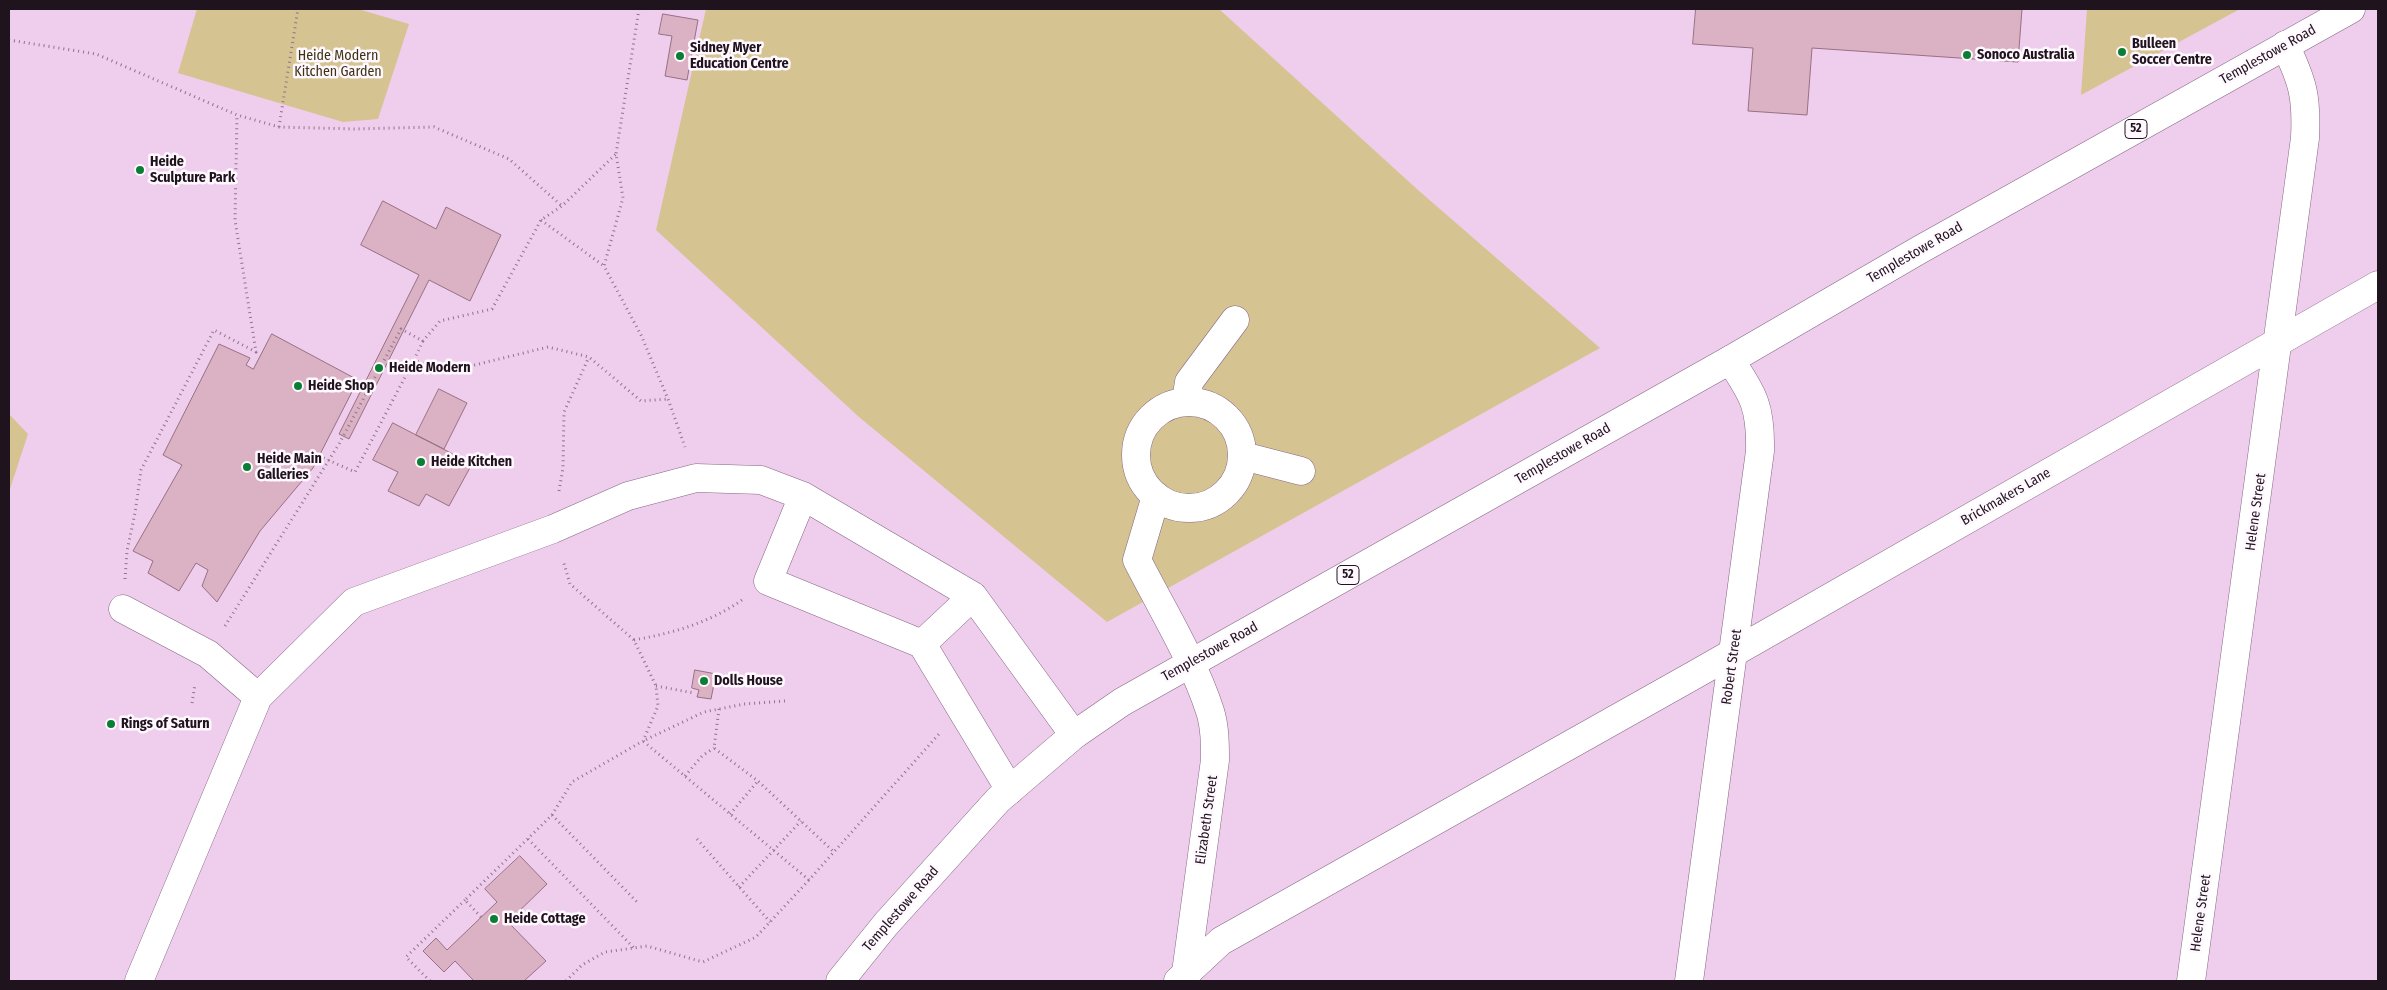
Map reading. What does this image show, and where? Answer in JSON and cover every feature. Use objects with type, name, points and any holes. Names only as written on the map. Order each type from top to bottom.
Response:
[{"type":"street","name":"Templestowe Road","points":[[840,981],[899,910],[968,832],[1010,790],[1074,735],[1122,702],[1730,360],[1921,249],[2351,9]]},
{"type":"street","name":"Helene Street","points":[[2192,981],[2279,342],[2306,113],[2301,77],[2285,45]]},
{"type":"street","name":"Brickmakers Lane","points":[[1183,978],[1221,941],[1734,653],[2378,284]]},
{"type":"street","points":[[1186,401],[1189,382],[1235,320]]},
{"type":"street","name":"Robert Street","points":[[1689,981],[1758,476],[1760,430],[1758,412],[1750,390],[1730,360]]},
{"type":"street","points":[[1186,401],[1204,403],[1220,410],[1232,423],[1240,438],[1243,456],[1240,472],[1232,488],[1220,499],[1204,506],[1188,508],[1171,505],[1156,496],[1145,485],[1138,470],[1135,454],[1138,438],[1145,424],[1156,413],[1170,405],[1186,401]]},
{"type":"street","points":[[1243,456],[1301,471]]},
{"type":"street","points":[[139,981],[258,697],[354,602],[553,529],[628,496],[696,478],[761,480],[803,496],[973,596],[1074,735]]},
{"type":"street","points":[[803,496],[768,581],[922,644],[1010,790]]},
{"type":"street","name":"Elizabeth Street","points":[[1156,496],[1137,560],[1190,663],[1210,711],[1214,732],[1215,760],[1183,978]]},
{"type":"street","points":[[922,644],[973,596]]},
{"type":"street","points":[[123,610],[208,654],[258,697]]},
{"type":"path","points":[[279,126],[298,9]]},
{"type":"path","points":[[604,266],[623,198],[616,154],[638,9]]},
{"type":"path","points":[[9,40],[96,54],[237,115],[279,126],[354,130],[434,126],[508,159],[562,206]]},
{"type":"path","points":[[123,610],[126,551],[135,514],[141,470],[214,330],[256,352],[235,220],[237,115]]},
{"type":"path","points":[[319,456],[355,472],[423,341],[440,321],[492,309],[541,220],[562,206],[616,154]]},
{"type":"path","points":[[541,220],[604,266],[641,335],[668,399],[696,478]]},
{"type":"path","points":[[192,703],[197,674],[208,654],[329,460],[401,329],[423,341]]},
{"type":"path","points":[[414,360],[442,373],[548,347],[589,357],[641,401],[668,399]]},
{"type":"path","points":[[589,357],[564,412],[563,468],[553,529],[570,584],[634,640],[656,686],[658,706],[643,741]]},
{"type":"path","points":[[634,640],[675,633],[724,613],[768,581]]},
{"type":"path","points":[[656,686],[694,693]]},
{"type":"path","points":[[430,981],[406,957],[552,816],[572,782],[643,741],[704,712],[744,704],[784,701]]},
{"type":"path","points":[[685,776],[702,756],[714,748],[720,709]]},
{"type":"path","points":[[566,981],[582,965],[605,952],[647,946],[703,962],[756,937],[961,709]]},
{"type":"path","points":[[643,741],[809,880]]},
{"type":"path","points":[[714,748],[758,781],[834,852]]},
{"type":"path","points":[[730,814],[758,781]]},
{"type":"path","points":[[552,816],[638,903]]},
{"type":"path","points":[[740,888],[801,821]]},
{"type":"path","points":[[528,839],[634,948]]},
{"type":"path","points":[[697,839],[770,922]]},
{"type":"path","points":[[465,900],[481,917]]},
{"type":"green space","name":"Heide Modern Kitchen Garden","points":[[197,9],[358,9],[409,24],[378,119],[343,122],[178,73]]},
{"type":"green space","points":[[706,9],[1219,9],[1418,190],[1600,348],[1107,622],[859,417],[656,230]]},
{"type":"green space","name":"Bulleen Soccer Centre","points":[[2087,9],[2240,9],[2081,95]]},
{"type":"green space","points":[[9,414],[28,434],[9,492]]},
{"type":"building","name":"Sonoco Australia","points":[[1696,9],[2022,9],[2018,62],[1812,48],[1807,115],[1748,111],[1753,48],[1693,44]]},
{"type":"building","name":"Sidney Myer Education Centre","points":[[663,14],[698,20],[687,80],[665,76],[672,36],[659,34]]},
{"type":"building","name":"Heide Modern","points":[[383,201],[436,229],[446,207],[501,235],[470,301],[429,280],[349,439],[339,434],[419,275],[361,245]]},
{"type":"building","name":"Heide Main Galleries","points":[[272,334],[358,380],[313,468],[260,531],[217,602],[202,586],[208,570],[196,563],[179,591],[148,573],[153,561],[133,551],[182,465],[163,455],[219,344],[250,358],[246,365],[253,369]]},
{"type":"building","points":[[439,389],[467,403],[444,449],[416,435]]},
{"type":"building","points":[[393,423],[472,464],[449,506],[426,494],[419,506],[388,491],[398,472],[373,460]]},
{"type":"building","name":"Dolls House","points":[[695,670],[716,674],[711,699],[697,697],[699,690],[692,688]]},
{"type":"building","name":"Heide Cottage","points":[[520,856],[547,884],[508,922],[546,961],[524,981],[474,981],[455,961],[444,972],[423,951],[436,938],[447,950],[497,902],[485,889]]},
{"type":"place","name":"Bulleen Soccer Centre","points":[[2122,52]]},
{"type":"place","name":"Sonoco Australia","points":[[1967,55]]},
{"type":"place","name":"Sidney Myer Education Centre","points":[[680,56]]},
{"type":"place","name":"Heide Sculpture Park","points":[[140,170]]},
{"type":"place","name":"Heide Modern","points":[[379,368]]},
{"type":"place","name":"Heide Shop","points":[[298,386]]},
{"type":"place","name":"Heide Kitchen","points":[[421,462]]},
{"type":"place","name":"Heide Main Galleries","points":[[247,467]]},
{"type":"place","name":"Dolls House","points":[[704,681]]},
{"type":"place","name":"Rings of Saturn","points":[[111,724]]},
{"type":"place","name":"Heide Cottage","points":[[494,919]]}]
